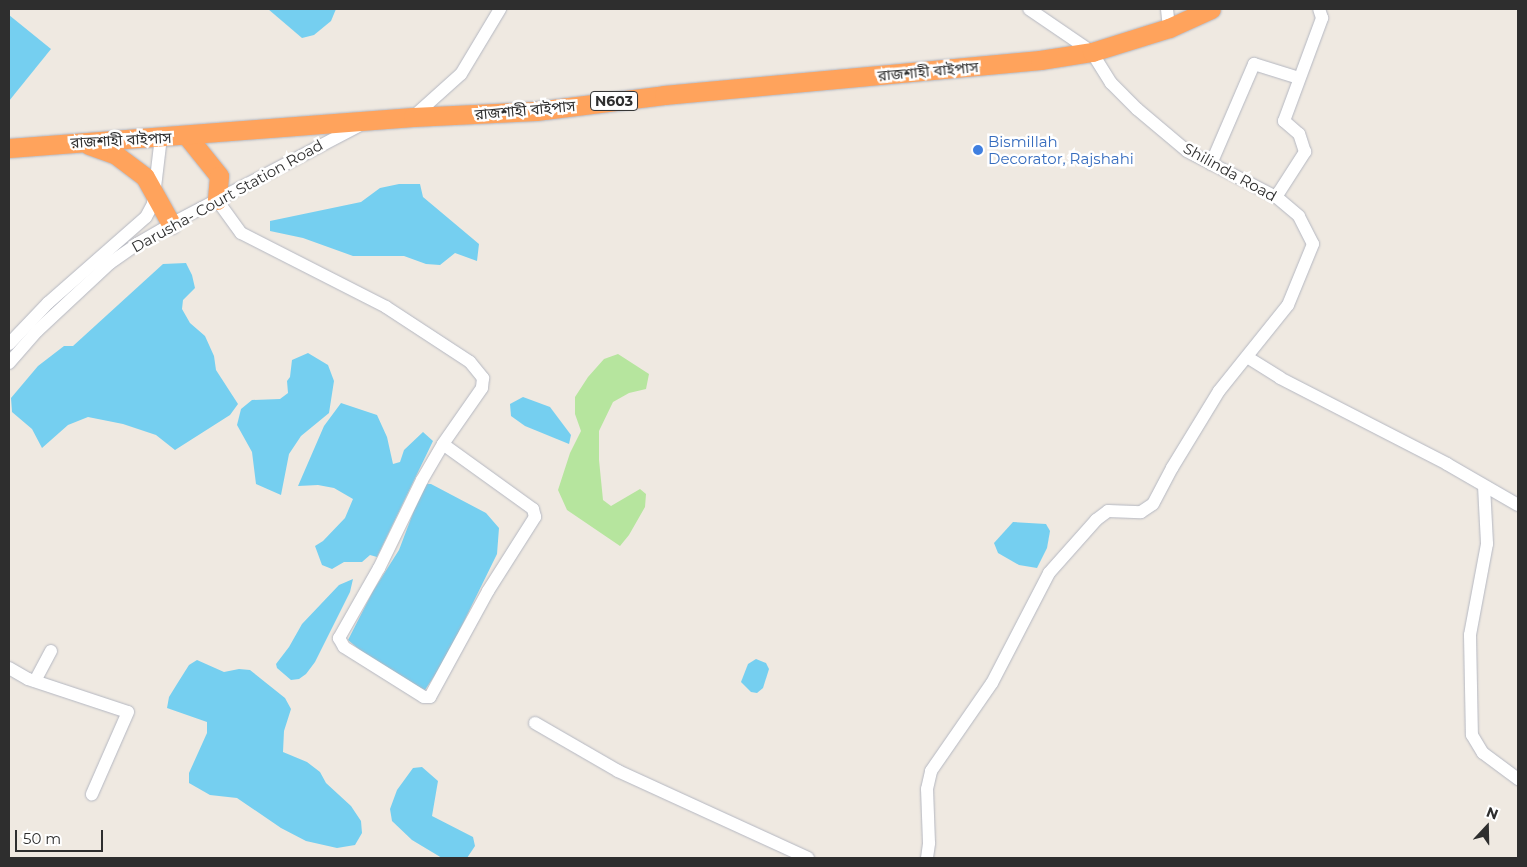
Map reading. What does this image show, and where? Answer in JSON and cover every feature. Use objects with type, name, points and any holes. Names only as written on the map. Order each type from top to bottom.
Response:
[{"type":"highway","name":"রাজশাহী বাইপাস","points":[[9,148],[187,136],[412,117],[536,110],[664,95],[1040,60],[1092,52],[1169,28],[1211,9]]},
{"type":"highway","points":[[187,136],[219,176],[217,200]]},
{"type":"highway","points":[[78,142],[116,155],[145,177],[171,224]]},
{"type":"street","points":[[412,117],[461,74],[500,9]]},
{"type":"street","points":[[1029,9],[1092,52]]},
{"type":"street","points":[[1167,9],[1169,28]]},
{"type":"street","points":[[1276,197],[1305,152],[1299,134],[1284,121],[1322,18],[1319,9]]},
{"type":"street","name":"Shilinda Road","points":[[927,858],[929,843],[927,789],[931,771],[992,683],[1049,573],[1096,520],[1108,510],[1141,512],[1153,504],[1172,468],[1219,391],[1248,358],[1288,305],[1313,244],[1299,216],[1276,197],[1187,151],[1137,109],[1111,83],[1092,52]]},
{"type":"street","points":[[1211,164],[1254,64],[1299,78]]},
{"type":"street","name":"Darusha- Court Station Road","points":[[9,363],[38,331],[110,263],[171,224],[366,122]]},
{"type":"street","name":"Darusha- Court Station Road","points":[[9,344],[48,303],[146,217],[151,210],[154,195],[161,137]]},
{"type":"street","points":[[217,200],[240,233],[386,307],[470,362],[483,378],[482,388],[443,444],[422,480],[379,568],[339,638],[344,647],[424,697],[430,696],[488,591],[535,517],[535,512],[443,444]]},
{"type":"street","points":[[1248,358],[1280,378],[1447,464],[1518,505]]},
{"type":"street","points":[[1484,486],[1487,544],[1470,635],[1472,735],[1483,753],[1518,779]]},
{"type":"street","points":[[34,681],[51,651]]},
{"type":"street","points":[[9,668],[34,681],[128,712],[92,794]]},
{"type":"street","points":[[535,723],[618,771],[808,858]]},
{"type":"green space","points":[[618,354],[649,374],[646,389],[629,393],[613,402],[599,431],[599,460],[603,500],[611,506],[640,489],[646,494],[645,507],[629,535],[620,546],[567,510],[558,490],[570,453],[581,431],[575,414],[575,397],[588,377],[604,359]]},
{"type":"water","points":[[268,9],[336,9],[331,21],[314,35],[302,38]]},
{"type":"water","points":[[9,15],[51,49],[9,101]]},
{"type":"water","points":[[399,184],[420,184],[423,197],[479,244],[477,261],[455,253],[440,265],[426,264],[404,256],[353,256],[303,238],[270,231],[270,221],[361,202],[380,188]]},
{"type":"water","points":[[186,263],[192,275],[195,288],[183,300],[182,309],[190,323],[205,336],[214,356],[216,370],[238,404],[230,415],[175,450],[156,435],[123,424],[88,417],[68,425],[42,448],[32,429],[12,412],[11,398],[38,366],[64,346],[73,346],[163,264]]},
{"type":"water","points":[[308,353],[328,365],[334,381],[329,413],[301,436],[289,454],[281,495],[256,484],[252,452],[237,425],[241,409],[252,400],[280,399],[288,393],[287,381],[290,377],[292,360]]},
{"type":"water","points":[[523,397],[550,407],[571,435],[569,444],[525,426],[511,416],[510,404]]},
{"type":"water","points":[[341,403],[377,415],[387,437],[393,464],[400,462],[404,450],[423,432],[433,441],[377,557],[370,555],[362,562],[344,562],[332,569],[322,565],[315,546],[323,541],[345,518],[353,499],[334,488],[318,485],[298,486],[324,426]]},
{"type":"water","points":[[424,484],[431,484],[486,513],[499,528],[497,554],[445,660],[425,690],[387,673],[348,640],[373,591],[399,550]]},
{"type":"water","points":[[1013,522],[1046,524],[1050,531],[1047,548],[1037,568],[1019,565],[998,553],[994,543]]},
{"type":"water","points":[[353,579],[350,592],[315,662],[306,674],[299,679],[291,680],[277,668],[276,664],[289,647],[302,624],[339,585]]},
{"type":"water","points":[[756,659],[766,663],[769,669],[763,688],[757,693],[751,692],[741,682],[748,664]]},
{"type":"water","points":[[197,660],[224,672],[239,669],[250,670],[285,698],[291,709],[284,731],[283,752],[307,762],[320,772],[326,783],[351,806],[361,821],[362,833],[355,845],[337,848],[306,841],[281,828],[237,798],[210,795],[189,783],[189,773],[207,733],[207,722],[167,708],[169,697],[177,684],[189,665]]},
{"type":"water","points":[[422,767],[438,781],[432,816],[473,837],[475,846],[467,858],[442,858],[412,840],[392,821],[390,809],[397,790],[413,768]]},
{"type":"place","name":"Bismillah Decorator, Rajshahi","points":[[978,150]]}]
